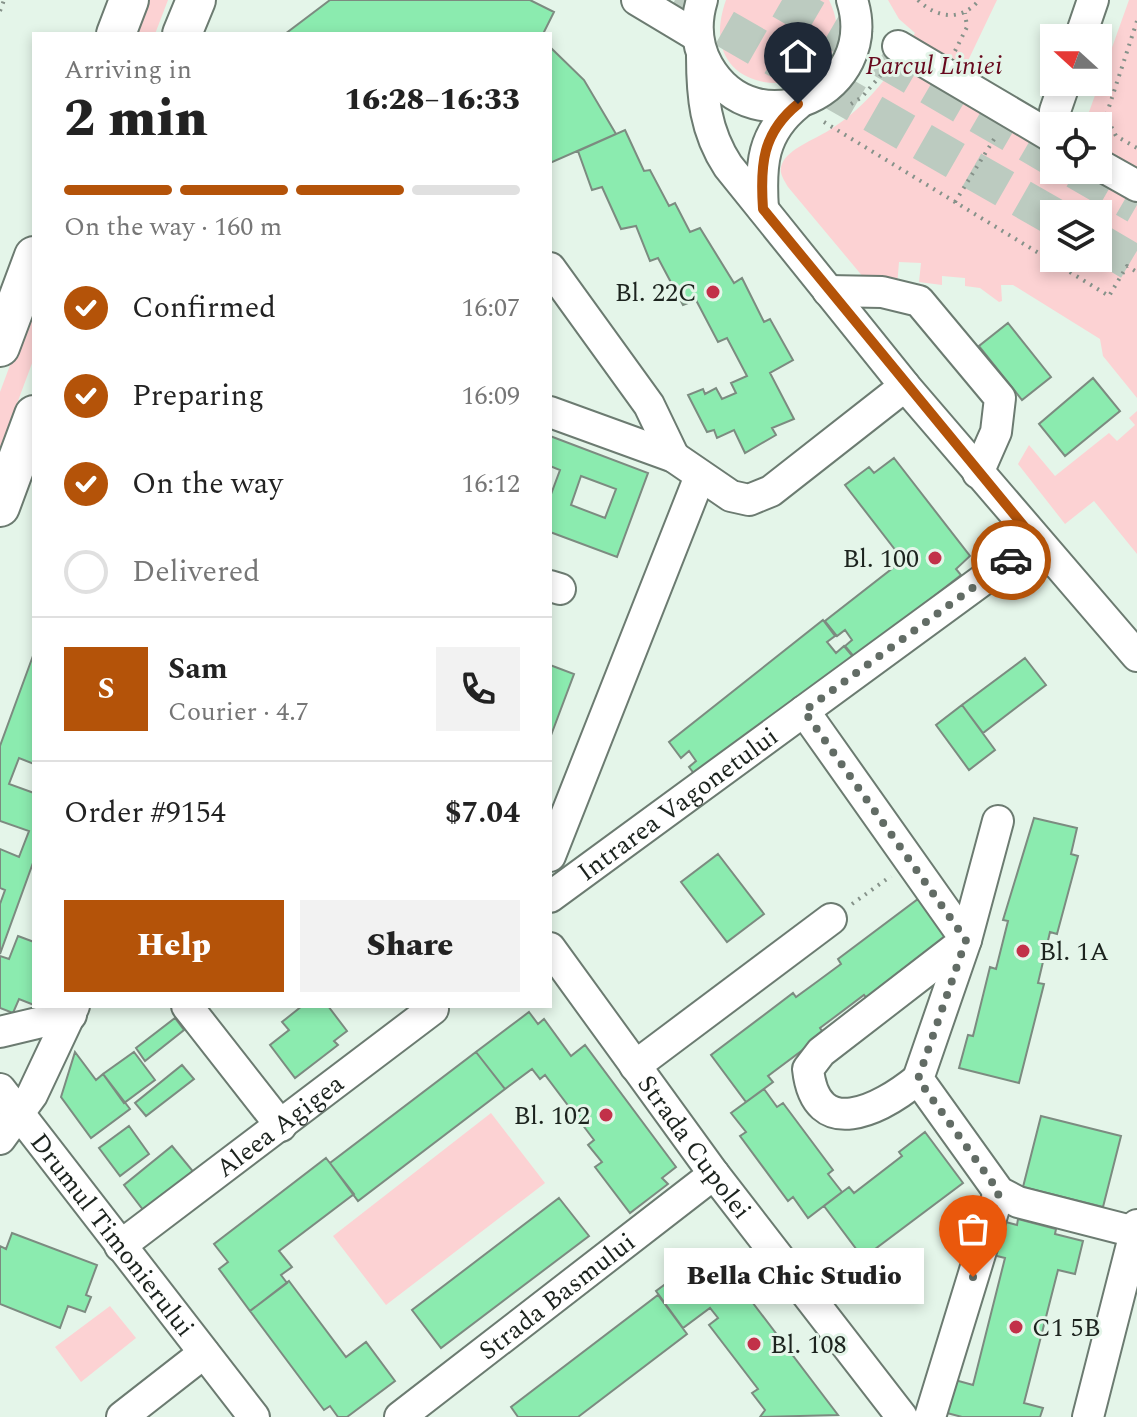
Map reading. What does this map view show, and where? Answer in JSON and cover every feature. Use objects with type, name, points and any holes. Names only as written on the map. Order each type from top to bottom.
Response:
[{"type":"main road","points":[[117,32],[129,0]]},
{"type":"main road","points":[[0,347],[32,261]]},
{"type":"main road","points":[[0,507],[32,420]]},
{"type":"street","points":[[637,0],[700,46],[714,76],[741,98],[775,107],[798,104]]},
{"type":"street","points":[[702,0],[700,46],[703,107],[709,129],[728,166],[905,386],[1137,656]]},
{"type":"street","points":[[763,209],[764,150],[780,118],[826,89],[847,65],[857,24],[852,0]]},
{"type":"street","points":[[1085,24],[1093,0]]},
{"type":"street","points":[[898,46],[944,73],[1040,118]]},
{"type":"street","points":[[1112,172],[1137,186]]},
{"type":"street","points":[[552,271],[649,405],[674,457]]},
{"type":"street","points":[[828,291],[910,297],[928,308],[938,319],[1000,398],[1000,417],[978,473]]},
{"type":"street","points":[[552,413],[674,457],[731,496],[749,500],[771,491],[905,386]]},
{"type":"street","points":[[552,851],[700,476]]},
{"type":"street","name":"Intrarea Vagonetului","points":[[552,896],[1036,541]]},
{"type":"street","points":[[804,711],[966,940]]},
{"type":"street","points":[[966,940],[821,1052],[808,1069],[811,1094],[829,1112],[853,1114],[899,1095],[918,1079],[966,940],[998,821]]},
{"type":"street","points":[[635,1066],[831,919]]},
{"type":"street","name":"Strada Cupolei","points":[[552,951],[714,1174],[908,1417]]},
{"type":"street","points":[[189,1008],[281,1126]]},
{"type":"street","name":"Aleea Agigea","points":[[120,1246],[281,1126],[428,1008]]},
{"type":"street","points":[[0,1032],[73,1011]]},
{"type":"street","points":[[0,1139],[20,1115],[73,1011]]},
{"type":"street","points":[[918,1079],[999,1192],[1018,1202],[1136,1228],[1088,1417]]},
{"type":"street","name":"Drumul Timonierului","points":[[0,1089],[254,1417]]},
{"type":"street","name":"Strada Basmului","points":[[400,1417],[714,1174]]},
{"type":"street","points":[[908,1417],[999,1192]]},
{"type":"street","name":"Drumul Timonierului","points":[[122,1417],[204,1353]]},
{"type":"path","points":[[0,11],[4,0]]},
{"type":"path","points":[[918,0],[938,15],[965,13],[979,0]]},
{"type":"path","points":[[944,73],[967,27],[965,13]]},
{"type":"path","points":[[1137,21],[1106,116],[1116,136],[1137,148]]},
{"type":"path","points":[[824,122],[1109,296],[1127,266],[1137,272]]},
{"type":"path","points":[[955,202],[1001,127]]},
{"type":"path","points":[[831,919],[910,862]]},
{"type":"green space","points":[[147,0],[168,0],[156,32],[135,32]]},
{"type":"green space","points":[[726,0],[829,0],[837,34],[828,60],[807,76],[780,83],[753,79],[731,65],[720,38]]},
{"type":"green space","name":"Parcul Liniei","points":[[888,0],[997,0],[965,67],[1042,112],[1040,184],[1112,184],[1112,112],[1089,112],[1095,96],[1112,96],[1112,48],[1129,0],[1137,0],[1137,398],[1103,356],[1100,339],[1013,285],[1001,285],[1002,301],[999,302],[980,288],[965,286],[965,278],[942,276],[942,285],[919,282],[921,263],[899,262],[897,286],[869,284],[788,187],[781,170],[785,159],[855,111],[878,88],[915,33],[899,19]]},
{"type":"green space","points":[[32,306],[32,363],[0,449],[0,392]]},
{"type":"green space","points":[[1137,411],[1137,554],[1094,501],[1065,524],[1018,464],[1029,445],[1055,476],[1109,433],[1117,441],[1135,425],[1129,418]]},
{"type":"green space","points":[[491,1113],[545,1183],[386,1305],[333,1236]]},
{"type":"green space","points":[[110,1306],[136,1338],[81,1382],[55,1347]]},
{"type":"building","points":[[330,0],[530,0],[554,12],[544,32],[288,32]]},
{"type":"building","points":[[552,49],[584,80],[616,134],[552,162]]},
{"type":"building","name":"Bl. 22C","points":[[625,130],[644,171],[650,170],[669,206],[675,203],[690,232],[700,228],[734,283],[742,278],[764,322],[770,319],[793,360],[770,373],[794,419],[772,428],[776,435],[745,453],[734,430],[717,438],[714,430],[707,432],[688,395],[703,389],[705,394],[716,388],[722,399],[736,393],[731,383],[747,376],[727,338],[718,342],[696,300],[683,305],[658,258],[650,261],[636,226],[621,229],[602,187],[592,190],[578,151]]},
{"type":"building","points":[[1008,323],[1051,377],[1022,400],[979,346]]},
{"type":"building","points":[[1093,378],[1120,411],[1065,456],[1039,424]]},
{"type":"building","points":[[552,437],[648,473],[617,557],[552,533],[552,492],[560,470],[552,467]],"holes":[[[581,476],[616,489],[605,518],[571,505]]]},
{"type":"building","name":"Bl. 100","points":[[894,458],[970,556],[956,569],[961,575],[855,658],[845,646],[852,640],[845,630],[837,636],[825,621],[903,560],[845,485],[869,467],[874,473]]},
{"type":"building","points":[[823,620],[835,636],[827,642],[836,653],[844,646],[854,658],[699,780],[689,767],[696,761],[689,751],[681,758],[669,742]]},
{"type":"building","points":[[32,658],[32,763],[19,758],[9,784],[32,792],[32,866],[0,954],[0,904],[5,890],[0,888],[0,849],[19,857],[29,831],[0,821],[0,746]]},
{"type":"building","points":[[1025,658],[1046,685],[983,733],[962,705]]},
{"type":"building","points":[[552,666],[574,674],[552,733]]},
{"type":"building","points":[[962,705],[995,750],[969,770],[936,725]]},
{"type":"building","name":"Bl. 1A","points":[[1034,818],[1077,828],[1071,854],[1078,856],[1057,934],[1050,932],[1038,983],[1044,984],[1019,1083],[959,1068],[968,1035],[973,1036],[990,967],[996,969],[1008,921],[1003,920]]},
{"type":"building","points":[[718,854],[764,914],[727,942],[681,882]]},
{"type":"building","points":[[918,899],[953,946],[868,1000],[864,995],[820,1028],[824,1034],[768,1076],[773,1082],[746,1102],[711,1055],[793,993],[796,997],[841,964],[838,959]]},
{"type":"building","points":[[18,936],[32,941],[32,1004],[19,999],[13,1013],[0,1008],[0,956],[9,959]]},
{"type":"building","points":[[300,1008],[330,1008],[347,1031],[334,1041],[338,1045],[295,1078],[270,1045],[289,1030],[282,1022]]},
{"type":"building","name":"Bl. 102","points":[[529,1012],[538,1024],[544,1019],[571,1056],[585,1045],[676,1167],[662,1178],[668,1184],[630,1213],[595,1167],[602,1162],[588,1145],[594,1140],[545,1075],[540,1079],[532,1069],[505,1089],[476,1052]]},
{"type":"building","points":[[175,1018],[184,1030],[145,1061],[136,1048]]},
{"type":"building","points":[[75,1052],[96,1080],[103,1074],[130,1109],[91,1138],[61,1097]]},
{"type":"building","points":[[134,1052],[155,1080],[124,1103],[103,1074]]},
{"type":"building","points":[[476,1052],[505,1089],[358,1201],[330,1163]]},
{"type":"building","points":[[182,1065],[194,1079],[146,1116],[135,1103]]},
{"type":"building","points":[[764,1089],[777,1107],[783,1103],[833,1170],[828,1174],[842,1192],[808,1218],[793,1197],[788,1201],[740,1136],[746,1132],[731,1113]]},
{"type":"building","points":[[1041,1116],[1121,1136],[1103,1207],[1023,1187]]},
{"type":"building","points":[[129,1126],[149,1154],[120,1176],[99,1148]]},
{"type":"building","points":[[925,1132],[963,1183],[863,1258],[824,1206],[849,1187],[854,1193],[902,1156],[899,1152]]},
{"type":"building","points":[[172,1146],[196,1175],[147,1215],[124,1185]]},
{"type":"building","points":[[326,1158],[354,1194],[279,1251],[292,1267],[281,1275],[287,1283],[250,1311],[219,1269],[228,1262],[214,1244]]},
{"type":"building","points":[[559,1198],[589,1236],[441,1348],[412,1310]]},
{"type":"building","name":"C1 5B","points":[[1018,1219],[1056,1229],[1055,1234],[1083,1241],[1075,1274],[1058,1270],[1024,1403],[1043,1408],[1040,1417],[962,1417],[947,1413],[955,1380],[973,1385],[1005,1258],[989,1254],[998,1220],[1017,1225]]},
{"type":"building","points":[[12,1233],[97,1265],[86,1295],[91,1297],[85,1312],[68,1306],[60,1328],[0,1304],[0,1246],[6,1249]]},
{"type":"building","name":"Bl. 108","points":[[706,1254],[715,1265],[721,1261],[838,1415],[760,1417],[765,1410],[752,1393],[758,1389],[709,1325],[718,1318],[710,1308],[683,1328],[656,1291]]},
{"type":"building","points":[[289,1281],[346,1357],[366,1342],[395,1381],[347,1417],[338,1417],[330,1406],[324,1410],[250,1311]]},
{"type":"building","points":[[658,1295],[687,1334],[578,1417],[518,1417],[511,1407]]},
{"type":"tunnel","points":[[675,0],[1040,209]]},
{"type":"tunnel","points":[[782,0],[1040,150]]},
{"type":"tunnel","points":[[1100,184],[1137,205]]},
{"type":"tunnel","points":[[1112,250],[1137,265]]},
{"type":"way so far","points":[[973,1277],[999,1192],[982,1174],[918,1079],[966,940],[804,711],[1011,560]]},
{"type":"place","name":"Bl. 22C","points":[[713,292]]},
{"type":"place","name":"Bl. 100","points":[[935,558]]},
{"type":"place","name":"Bl. 1A","points":[[1023,951]]},
{"type":"place","name":"Bl. 102","points":[[606,1115]]},
{"type":"place","name":"Bella Chic Studio","points":[[973,1277]]},
{"type":"place","name":"C1 5B","points":[[1016,1327]]},
{"type":"place","name":"Bl. 108","points":[[754,1344]]},
{"type":"route","points":[[798,104],[780,118],[764,150],[761,167],[763,209],[905,386],[1036,541],[1011,560]]}]
